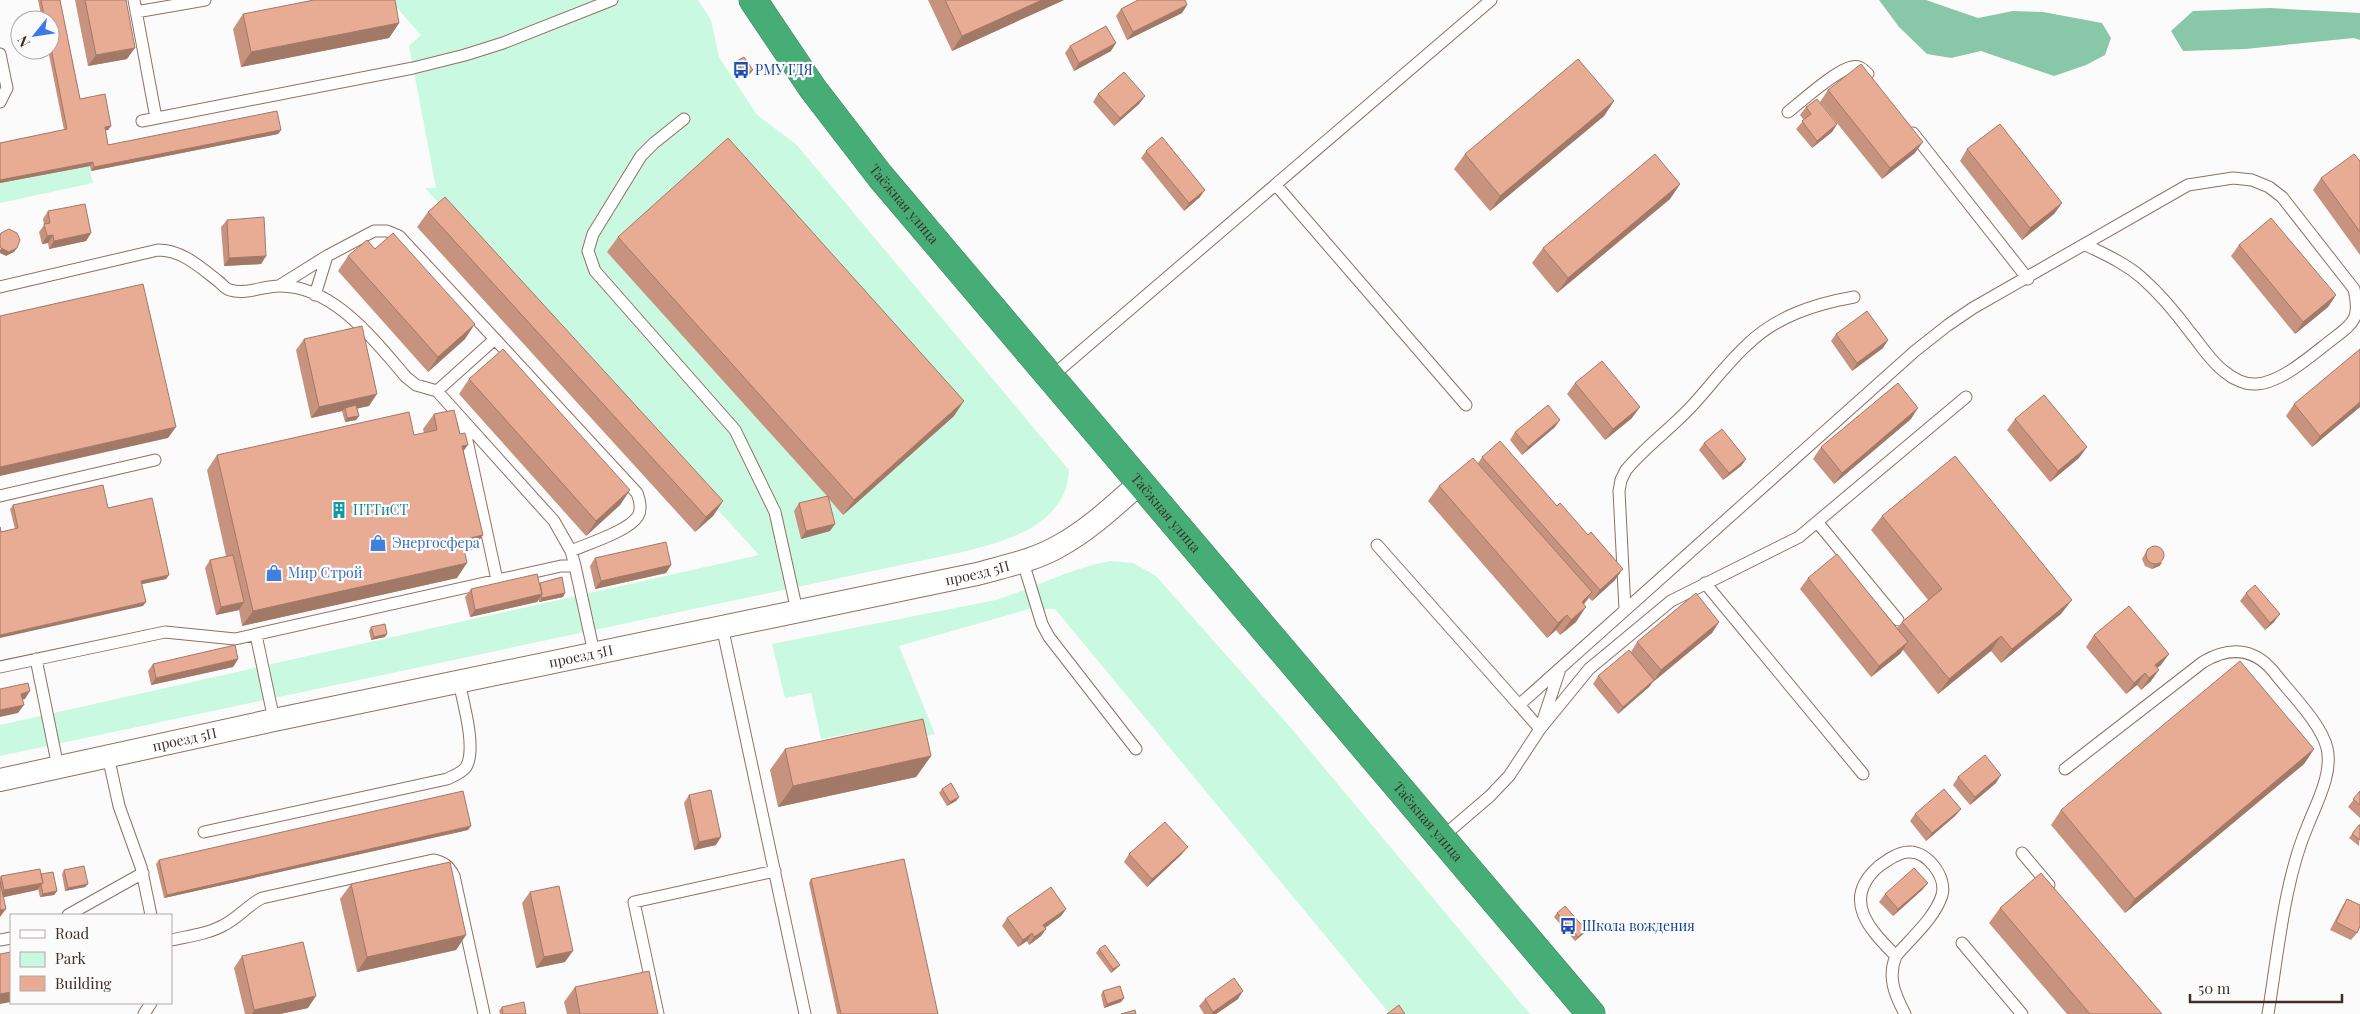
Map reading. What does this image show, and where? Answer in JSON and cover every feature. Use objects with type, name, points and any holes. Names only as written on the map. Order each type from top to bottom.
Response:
[{"type":"highway","name":"Таёжная улица","points":[[753,0],[807,81],[843,129],[1140,483],[1591,1014]]},
{"type":"street","name":"проезд 5П","points":[[0,780],[274,720],[977,574],[1023,562],[1048,552],[1076,536],[1140,483]]},
{"type":"lane","points":[[134,0],[156,118]]},
{"type":"lane","points":[[136,12],[205,0]]},
{"type":"lane","points":[[142,121],[413,68],[465,55],[503,43],[612,0]]},
{"type":"lane","points":[[1051,377],[1492,0]]},
{"type":"lane","points":[[0,54],[7,88],[0,102]]},
{"type":"lane","points":[[1788,112],[1841,71],[1853,66],[1862,68],[1876,83]]},
{"type":"lane","points":[[684,119],[654,142],[641,156],[593,234],[588,251],[595,271],[735,430],[775,512],[797,611]]},
{"type":"lane","points":[[1908,127],[1944,176],[2028,279]]},
{"type":"lane","points":[[1520,706],[1560,668],[1915,351],[1948,325],[1973,308],[2028,279],[2188,185],[2233,178],[2252,180],[2268,186],[2282,197],[2354,289],[2359,304],[2358,317],[2346,330],[2289,371],[2273,380],[2257,384],[2244,383],[2225,372],[2185,324],[2142,278],[2123,264],[2086,245]]},
{"type":"lane","points":[[1276,185],[1466,405]]},
{"type":"lane","points":[[279,286],[327,256],[374,231],[387,231],[399,236],[637,493],[641,504],[638,516],[629,525],[571,551]]},
{"type":"lane","points":[[0,287],[158,250],[172,250],[181,254],[228,290],[240,292],[279,286],[295,288],[316,295],[344,311],[357,322],[406,377],[416,385],[437,391],[554,521],[571,551],[594,653]]},
{"type":"lane","points":[[316,295],[327,256]]},
{"type":"lane","points":[[1625,610],[1619,491],[1621,480],[1626,470],[1689,409],[1748,343],[1766,329],[1801,310],[1829,301],[1854,297]]},
{"type":"lane","points":[[437,391],[495,339]]},
{"type":"lane","points":[[1441,838],[1490,796],[1509,776],[1540,729],[1590,669],[1671,601],[1799,537],[1966,397]]},
{"type":"lane","points":[[462,420],[497,580]]},
{"type":"lane","points":[[0,496],[155,460]]},
{"type":"lane","points":[[1818,523],[1898,620]]},
{"type":"lane","points":[[1377,545],[1540,729]]},
{"type":"lane","points":[[1023,562],[1042,624],[1049,638],[1136,749]]},
{"type":"lane","points":[[0,667],[165,632],[175,631],[235,639],[561,566],[575,566]]},
{"type":"lane","points":[[1705,583],[1863,774]]},
{"type":"lane","points":[[722,626],[805,1014]]},
{"type":"lane","points":[[256,635],[274,720]]},
{"type":"lane","points":[[2065,769],[2203,662],[2217,654],[2233,650],[2248,652],[2265,661],[2317,726],[2327,746],[2329,759],[2326,776],[2301,840],[2291,880],[2268,1014]]},
{"type":"lane","points":[[36,659],[58,767]]},
{"type":"lane","points":[[1540,729],[1560,668]]},
{"type":"lane","points":[[204,832],[437,781],[458,774],[466,767],[469,757],[467,718],[459,682]]},
{"type":"lane","points":[[108,756],[119,806],[136,848],[143,873],[151,914]]},
{"type":"lane","points":[[1896,956],[1879,939],[1867,922],[1860,906],[1860,894],[1872,872],[1886,861],[1908,852],[1918,853],[1927,859],[1938,872],[1942,882],[1942,893],[1930,916],[1896,956],[1893,964],[1892,984],[1905,1014]]},
{"type":"lane","points":[[2022,853],[2059,897]]},
{"type":"lane","points":[[172,940],[206,932],[224,925],[262,898],[433,860],[442,862],[450,867],[454,876],[484,1014]]},
{"type":"lane","points":[[658,1014],[634,902],[775,871]]},
{"type":"lane","points":[[70,914],[143,873]]},
{"type":"lane","points":[[1962,943],[2022,1014]]},
{"type":"green space","points":[[390,0],[698,0],[711,20],[719,57],[757,115],[796,144],[1069,470],[1066,488],[1058,504],[1034,526],[1002,541],[967,551],[0,756],[0,725],[759,555],[425,188],[436,188],[409,46],[421,35]]},
{"type":"green space","points":[[1879,0],[1926,0],[1978,18],[2013,11],[2043,12],[2102,23],[2111,38],[2105,55],[2086,65],[2054,76],[1981,51],[1951,58],[1927,54],[1899,27]]},
{"type":"green space","points":[[2270,8],[2360,13],[2360,40],[2354,38],[2245,49],[2183,51],[2171,31],[2193,11]]},
{"type":"green space","points":[[89,166],[93,183],[0,203],[0,183]]},
{"type":"green space","points":[[1111,561],[1133,563],[1156,576],[1290,727],[1530,1014],[1390,1014],[1055,609],[1029,609],[899,646],[935,734],[908,740],[885,727],[821,739],[811,693],[785,698],[772,644],[996,600],[1067,573]]},
{"type":"building","points":[[41,0],[60,0],[80,99],[105,94],[111,126],[105,127],[108,145],[277,111],[281,130],[94,167],[93,162],[0,180],[0,143],[67,129],[53,60],[60,60],[60,10],[43,10]]},
{"type":"building","points":[[85,0],[126,0],[135,48],[96,55]]},
{"type":"building","points":[[314,0],[395,0],[399,23],[251,52],[243,14]]},
{"type":"building","points":[[945,0],[1042,0],[962,36]]},
{"type":"building","points":[[1138,0],[1185,0],[1187,5],[1133,32],[1121,9]]},
{"type":"building","points":[[1106,26],[1116,43],[1079,63],[1070,46]]},
{"type":"building","points":[[744,57],[753,70],[745,74],[737,61]]},
{"type":"building","points":[[1578,59],[1614,101],[1500,196],[1465,154]]},
{"type":"building","points":[[1861,64],[1923,142],[1890,168],[1828,90]]},
{"type":"building","points":[[1124,72],[1145,96],[1120,118],[1098,94]]},
{"type":"building","points":[[1817,99],[1837,124],[1817,141],[1802,121],[1811,114],[1806,107]]},
{"type":"building","points":[[2000,124],[2062,203],[2030,228],[1967,149]]},
{"type":"building","points":[[1162,137],[1205,190],[1189,203],[1146,151]]},
{"type":"building","points":[[728,138],[964,401],[854,500],[618,237]]},
{"type":"building","points":[[1655,154],[1680,184],[1568,278],[1543,248]]},
{"type":"building","points":[[2354,154],[2360,161],[2360,232],[2321,178]]},
{"type":"building","points":[[445,197],[723,501],[706,517],[428,212]]},
{"type":"building","points":[[85,204],[91,233],[54,241],[53,235],[47,236],[44,224],[50,223],[48,211]]},
{"type":"building","points":[[264,217],[266,256],[229,258],[227,220]]},
{"type":"building","points":[[2271,218],[2336,295],[2303,322],[2239,245]]},
{"type":"building","points":[[9,229],[17,233],[20,240],[17,248],[9,252],[1,248],[0,236],[1,233]]},
{"type":"building","points":[[393,233],[475,324],[438,357],[348,256],[367,240],[375,249]]},
{"type":"building","points":[[143,284],[176,427],[0,467],[0,316]]},
{"type":"building","points":[[1867,311],[1888,340],[1857,363],[1836,334]]},
{"type":"building","points":[[362,326],[377,394],[319,407],[304,339]]},
{"type":"building","points":[[503,349],[630,490],[596,521],[469,379]]},
{"type":"building","points":[[2360,349],[2360,402],[2320,436],[2294,404]]},
{"type":"building","points":[[1602,361],[1640,407],[1613,429],[1575,383]]},
{"type":"building","points":[[1898,383],[1918,408],[1842,473],[1821,447]]},
{"type":"building","points":[[2044,395],[2087,447],[2058,471],[2015,419]]},
{"type":"building","points":[[356,405],[359,416],[347,418],[345,408]]},
{"type":"building","points":[[1548,405],[1560,420],[1528,447],[1515,432]]},
{"type":"building","name":"ПТТиСТ","points":[[454,410],[460,434],[465,433],[468,445],[462,446],[483,535],[462,540],[467,563],[253,611],[217,455],[409,412],[414,435],[437,430],[434,414]]},
{"type":"building","points":[[1722,429],[1746,459],[1729,473],[1704,443]]},
{"type":"building","points":[[1500,441],[1557,506],[1560,503],[1588,535],[1591,532],[1623,569],[1600,590],[1482,457]]},
{"type":"building","points":[[1955,456],[2072,600],[2012,649],[2001,636],[1949,679],[1902,622],[1942,589],[1882,516]]},
{"type":"building","points":[[1473,458],[1592,592],[1582,602],[1586,607],[1571,620],[1567,615],[1558,623],[1439,486]]},
{"type":"building","points":[[103,485],[108,508],[152,498],[169,575],[141,581],[146,602],[0,635],[0,527],[1,532],[18,528],[13,505]]},
{"type":"building","points":[[828,496],[835,524],[806,531],[799,503]]},
{"type":"building","points":[[666,542],[671,565],[601,581],[595,558]]},
{"type":"building","points":[[2151,546],[2159,546],[2164,551],[2162,562],[2151,564],[2146,559],[2146,551]]},
{"type":"building","points":[[1837,554],[1908,642],[1879,666],[1808,578]]},
{"type":"building","points":[[233,555],[244,602],[221,607],[210,560]]},
{"type":"building","points":[[537,574],[542,594],[475,610],[471,589]]},
{"type":"building","points":[[562,577],[565,593],[542,598],[540,583]]},
{"type":"building","points":[[2255,585],[2280,614],[2270,623],[2246,593]]},
{"type":"building","points":[[1696,593],[1719,622],[1661,670],[1637,642]]},
{"type":"building","points":[[2129,606],[2169,654],[2155,665],[2159,670],[2149,678],[2145,673],[2134,683],[2094,635]]},
{"type":"building","points":[[385,624],[387,634],[374,637],[371,627]]},
{"type":"building","points":[[235,645],[238,659],[156,678],[153,664]]},
{"type":"building","points":[[1629,650],[1654,680],[1623,707],[1598,676]]},
{"type":"building","points":[[2240,661],[2314,749],[2135,899],[2061,810]]},
{"type":"building","points":[[28,683],[30,691],[21,694],[24,705],[0,710],[0,689]]},
{"type":"building","points":[[923,719],[931,756],[793,786],[785,749]]},
{"type":"building","points":[[1985,755],[2001,775],[1975,797],[1958,777]]},
{"type":"building","points":[[951,783],[959,797],[950,802],[942,789]]},
{"type":"building","points":[[1944,789],[1961,809],[1932,833],[1915,814]]},
{"type":"building","points":[[711,790],[721,837],[699,842],[689,795]]},
{"type":"building","points":[[463,791],[471,826],[167,895],[159,860]]},
{"type":"building","points":[[2360,791],[2360,805],[2353,799]]},
{"type":"building","points":[[1165,822],[1188,847],[1152,879],[1129,854]]},
{"type":"building","points":[[2360,825],[2360,840],[2352,834]]},
{"type":"building","points":[[904,859],[938,1014],[841,1014],[811,879]]},
{"type":"building","points":[[450,862],[466,935],[367,957],[351,884]]},
{"type":"building","points":[[84,866],[88,884],[68,888],[64,870]]},
{"type":"building","points":[[1914,868],[1928,883],[1898,909],[1885,894]]},
{"type":"building","points":[[40,869],[43,883],[4,890],[1,876]]},
{"type":"building","points":[[53,872],[57,891],[43,894],[41,874]]},
{"type":"building","points":[[2041,873],[2162,1014],[2090,1014],[2000,908]]},
{"type":"building","points":[[0,881],[6,909],[0,910]]},
{"type":"building","points":[[559,886],[573,951],[544,957],[530,892]]},
{"type":"building","points":[[1051,887],[1066,909],[1043,925],[1046,929],[1034,937],[1032,933],[1023,940],[1007,918]]},
{"type":"building","points":[[2347,899],[2360,905],[2360,926],[2357,933],[2336,922]]},
{"type":"building","points":[[1565,906],[1586,930],[1578,937],[1557,913]]},
{"type":"building","points":[[303,942],[316,996],[254,1010],[242,956]]},
{"type":"building","points":[[1105,945],[1120,965],[1113,969],[1099,949]]},
{"type":"building","points":[[10,952],[10,992],[0,994],[0,954]]},
{"type":"building","points":[[649,971],[658,1014],[580,1014],[575,987]]},
{"type":"building","points":[[1234,978],[1243,991],[1213,1012],[1205,999]]},
{"type":"building","points":[[1120,986],[1124,998],[1107,1004],[1103,991]]},
{"type":"building","points":[[524,1002],[526,1014],[503,1014],[502,1007]]},
{"type":"building","points":[[1399,1005],[1405,1014],[1387,1014]]},
{"type":"building","points":[[1135,1010],[1136,1014],[1121,1014]]},
{"type":"place","name":"РМУ ГДЯ","points":[[741,70]]},
{"type":"place","name":"ПТТиСТ","points":[[339,510]]},
{"type":"place","name":"Энергосфера","points":[[378,543]]},
{"type":"place","name":"Мир Строй","points":[[274,573]]},
{"type":"place","name":"Школа вождения","points":[[1568,926]]}]
